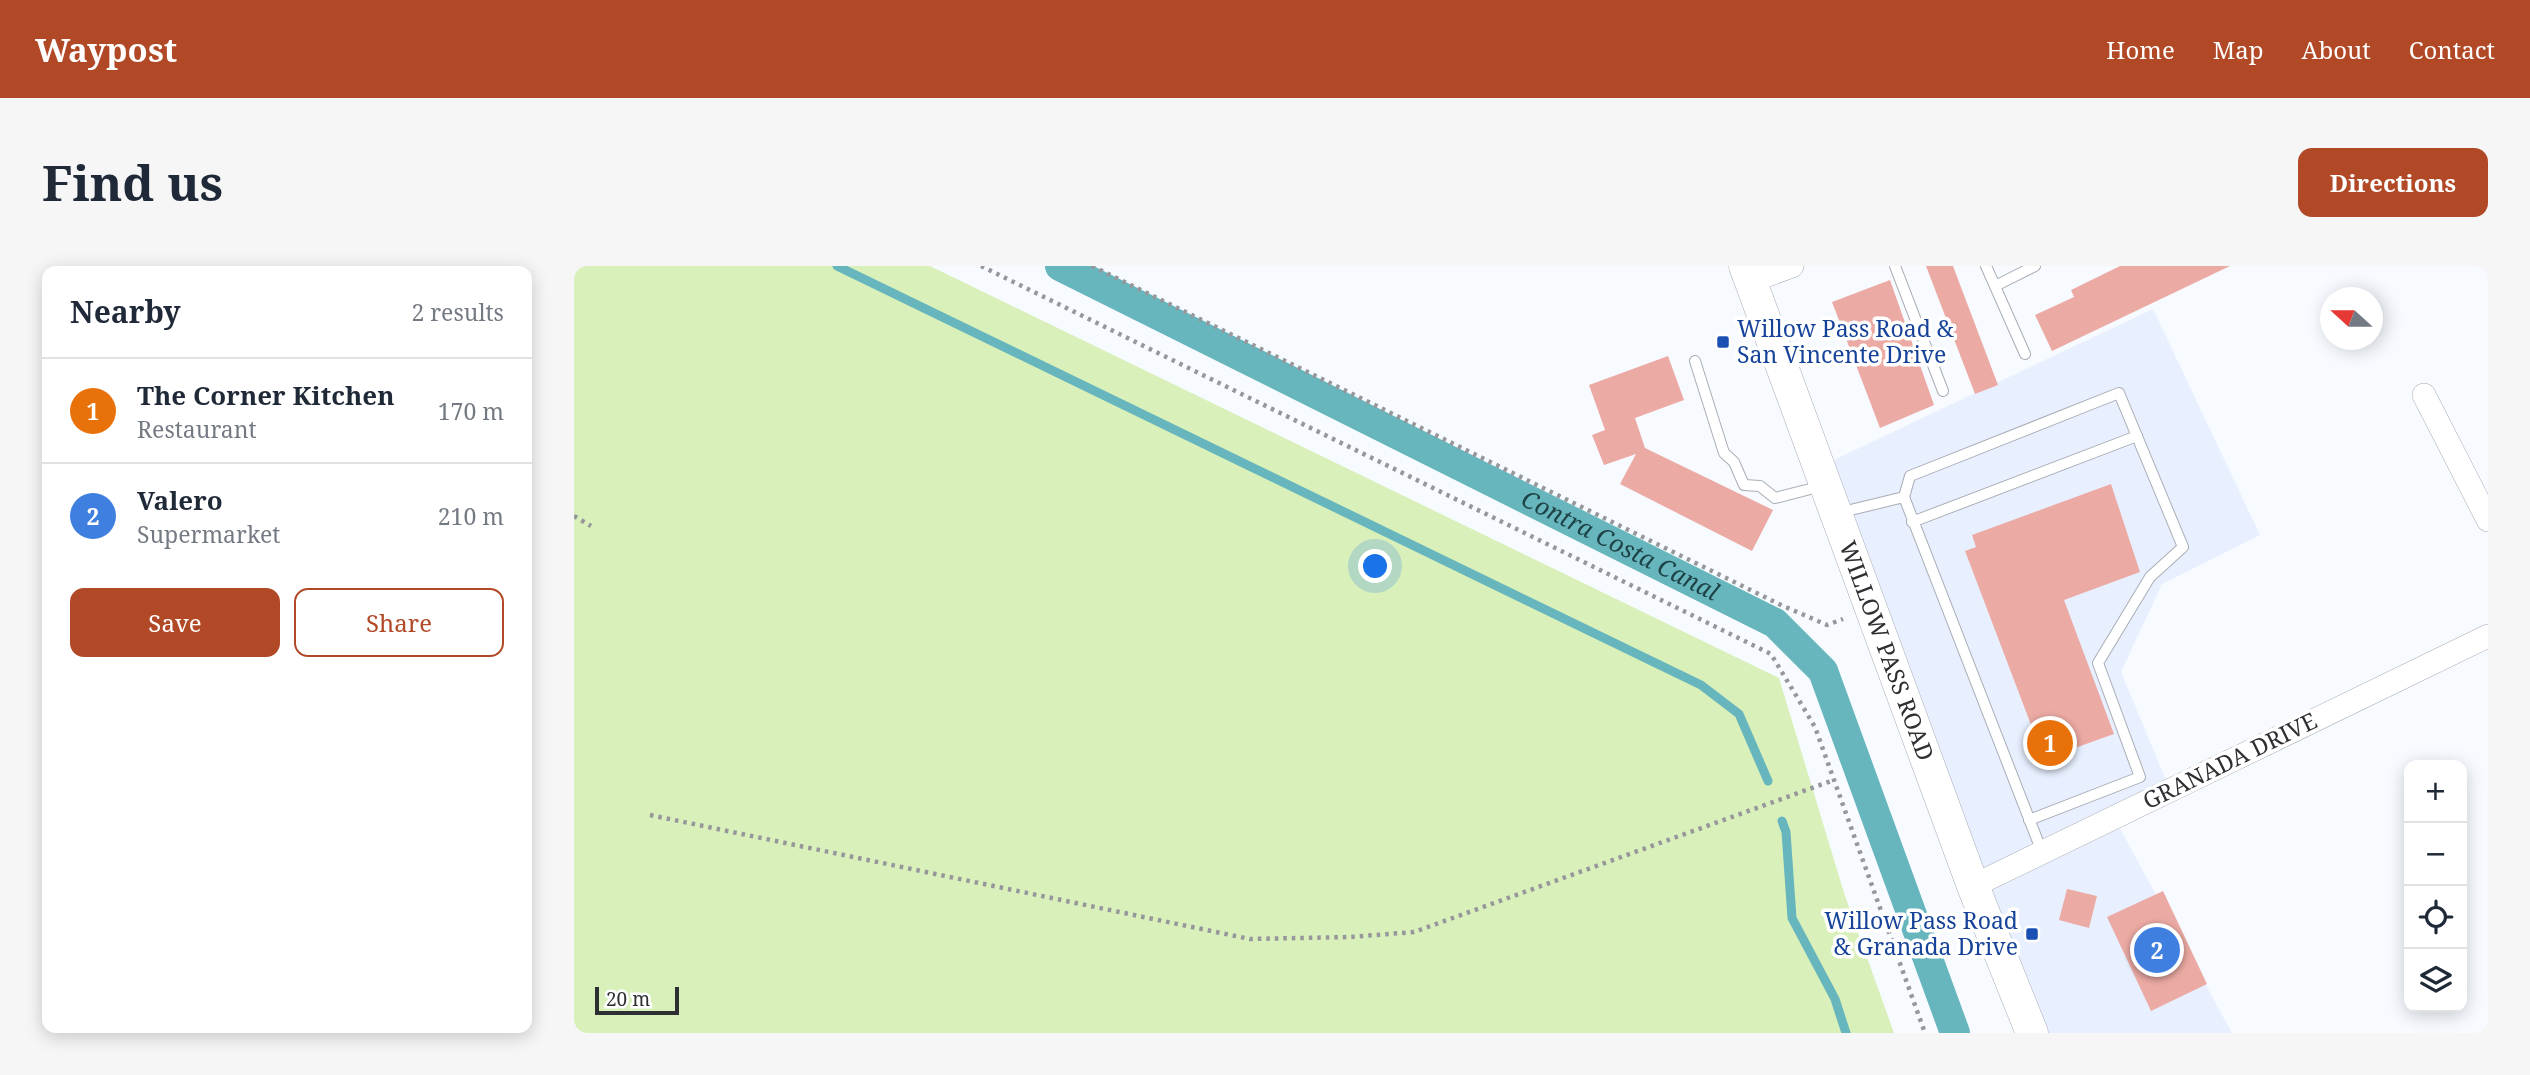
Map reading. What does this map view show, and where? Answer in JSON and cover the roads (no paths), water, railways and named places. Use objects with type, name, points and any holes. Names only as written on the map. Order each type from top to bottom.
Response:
[{"type":"main road","name":"WILLOW PASS ROAD","points":[[1748,273],[1973,886],[2032,1033]]},
{"type":"street","points":[[1748,273],[1792,266]]},
{"type":"street","points":[[2424,395],[2488,520]]},
{"type":"street","name":"GRANADA DRIVE","points":[[1973,886],[2488,636]]},
{"type":"lane","points":[[1895,266],[1943,391]]},
{"type":"lane","points":[[1986,266],[2025,354]]},
{"type":"lane","points":[[1995,286],[2035,266]]},
{"type":"lane","points":[[1695,361],[1724,453],[1734,462],[1744,485],[1760,486],[1775,498],[1904,497]]},
{"type":"lane","points":[[2029,820],[2140,777],[2098,663],[2150,577],[2183,547],[2119,393],[1910,476],[1904,497],[1912,522],[2029,820],[2042,852]]},
{"type":"lane","points":[[1912,522],[2137,436]]},
{"type":"waterway","points":[[837,266],[1701,685],[1739,714],[1768,781]]},
{"type":"waterway","name":"Contra Costa Canal","points":[[1060,266],[1775,623],[1823,671],[1955,1033]]},
{"type":"waterway","points":[[1782,821],[1786,832],[1792,918],[1835,999],[1846,1033]]},
{"type":"place","name":"Willow Pass Road & San Vincente Drive","points":[[1723,342]]},
{"type":"place","name":"The Corner Kitchen","points":[[2050,743]]},
{"type":"place","name":"Willow Pass Road & Granada Drive","points":[[2032,934]]},
{"type":"place","name":"Valero","points":[[2157,950]]}]
